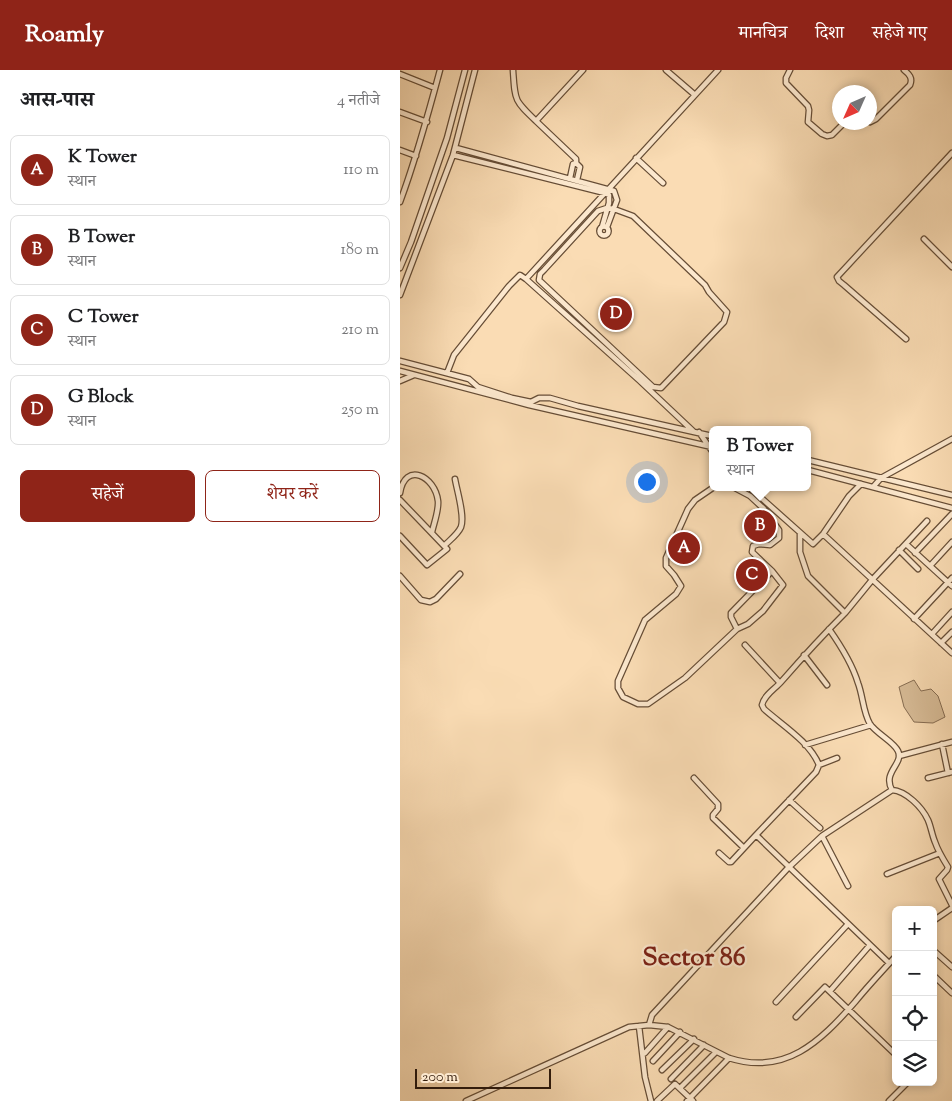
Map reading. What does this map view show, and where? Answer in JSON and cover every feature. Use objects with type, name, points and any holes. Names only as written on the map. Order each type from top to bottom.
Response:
[{"type":"street","points":[[400,202],[401,194],[427,122],[440,70]]},
{"type":"street","points":[[400,268],[411,242],[447,138],[465,70]]},
{"type":"street","points":[[400,295],[456,148],[476,70]]},
{"type":"street","points":[[513,70],[517,102],[576,159],[576,163],[580,167],[577,180]]},
{"type":"street","points":[[536,121],[583,70]]},
{"type":"street","points":[[666,70],[695,95]]},
{"type":"street","points":[[526,279],[718,70]]},
{"type":"street","points":[[790,70],[786,83],[808,106],[808,122],[827,136],[832,135],[837,130]]},
{"type":"street","points":[[877,118],[910,85],[910,75],[904,70]]},
{"type":"street","points":[[400,74],[435,88]]},
{"type":"street","points":[[400,112],[427,122]]},
{"type":"street","points":[[453,155],[607,191],[614,191],[617,200],[614,209],[604,227],[610,198],[607,191],[570,178],[456,148]]},
{"type":"street","points":[[400,150],[416,156]]},
{"type":"street","points":[[906,339],[838,281],[837,277],[952,153]]},
{"type":"street","points":[[636,158],[663,182]]},
{"type":"street","points":[[570,178],[573,164],[576,163]]},
{"type":"street","points":[[607,208],[614,209],[633,216],[705,285],[727,312],[724,322],[661,388],[654,387],[539,280],[540,274],[598,211],[607,208]]},
{"type":"street","points":[[924,239],[952,267]]},
{"type":"street","points":[[447,373],[454,355],[509,286],[518,276],[521,276],[693,430]]},
{"type":"street","points":[[400,361],[469,379],[478,386],[512,398],[531,402],[540,398],[550,398],[709,435]]},
{"type":"street","points":[[400,371],[529,405],[709,446]]},
{"type":"street","points":[[400,381],[414,375]]},
{"type":"street","points":[[699,432],[709,445]]},
{"type":"street","points":[[874,487],[881,478],[952,439]]},
{"type":"street","points":[[811,461],[952,495]]},
{"type":"street","points":[[811,471],[952,508]]},
{"type":"street","points":[[400,493],[401,484],[407,477],[419,474],[428,480],[437,495],[439,504],[432,532]]},
{"type":"street","points":[[445,545],[462,524],[455,479]]},
{"type":"street","points":[[753,491],[813,544],[823,534],[840,507],[861,484]]},
{"type":"street","points":[[709,490],[695,500],[688,508],[666,558],[666,566],[681,586],[676,594],[645,620],[618,681],[618,688],[623,697],[638,704],[648,704],[686,678],[737,629],[748,624],[763,611],[783,585],[772,571],[752,552],[753,546],[759,544],[770,545],[779,538],[779,530],[764,509],[750,496],[741,491]]},
{"type":"street","points":[[400,500],[447,549],[430,565],[427,565],[400,536]]},
{"type":"street","points":[[915,553],[952,514]]},
{"type":"street","points":[[720,853],[731,862],[816,772],[818,765],[816,758],[806,745],[764,709],[762,705],[763,699],[845,613],[872,580],[927,521]]},
{"type":"street","points":[[800,534],[800,552],[808,576],[845,613]]},
{"type":"street","points":[[823,534],[952,653]]},
{"type":"street","points":[[930,566],[952,542]]},
{"type":"street","points":[[906,544],[950,585]]},
{"type":"street","points":[[899,550],[918,569]]},
{"type":"street","points":[[737,629],[731,613],[772,571]]},
{"type":"street","points":[[400,576],[421,600],[430,602],[436,599],[460,574]]},
{"type":"street","points":[[914,619],[950,585],[952,578]]},
{"type":"street","points":[[932,634],[952,612]]},
{"type":"street","points":[[829,629],[845,651],[855,672],[864,708],[871,725],[896,748],[899,756]]},
{"type":"street","points":[[941,643],[952,632]]},
{"type":"street","points":[[745,645],[780,683]]},
{"type":"street","points":[[804,655],[827,685]]},
{"type":"street","points":[[806,745],[871,725]]},
{"type":"street","points":[[892,790],[889,785],[889,775],[899,756],[952,742]]},
{"type":"street","points":[[928,778],[950,773],[942,744]]},
{"type":"street","points":[[818,765],[837,758]]},
{"type":"street","points":[[694,778],[718,804],[718,809],[713,818],[744,848]]},
{"type":"street","points":[[649,1025],[652,1015],[788,868],[822,836],[892,790],[898,790],[904,794],[925,815],[948,869],[940,876],[940,881],[952,906],[937,918]]},
{"type":"street","points":[[789,800],[820,828]]},
{"type":"street","points":[[756,835],[788,868],[889,963]]},
{"type":"street","points":[[822,836],[848,886]]},
{"type":"street","points":[[888,874],[940,853]]},
{"type":"street","points":[[776,1002],[848,924]]},
{"type":"street","points":[[830,991],[870,945]]},
{"type":"street","points":[[934,951],[952,967]]},
{"type":"street","points":[[466,1101],[630,1027],[649,1025],[668,1027],[716,1052],[739,1061],[761,1064],[786,1058],[805,1050],[815,1043],[892,960]]},
{"type":"street","points":[[937,979],[952,993]]},
{"type":"street","points":[[796,1017],[824,988],[849,1008],[892,1051]]},
{"type":"street","points":[[639,1026],[651,1101]]},
{"type":"street","points":[[645,1053],[668,1027]]},
{"type":"street","points":[[653,1061],[680,1032]]},
{"type":"street","points":[[662,1070],[694,1039]]},
{"type":"street","points":[[671,1079],[704,1045]]},
{"type":"street","points":[[680,1088],[716,1052]]},
{"type":"street","points":[[657,1101],[675,1084],[690,1100],[729,1058]]},
{"type":"street","points":[[891,1101],[904,1086]]},
{"type":"shaded area","points":[[914,680],[921,691],[931,689],[938,696],[945,717],[933,723],[914,722],[904,707],[899,687]]},
{"type":"place","name":"G Block","points":[[616,314]]},
{"type":"place","name":"B Tower","points":[[760,526]]},
{"type":"place","name":"K Tower","points":[[684,548]]},
{"type":"place","name":"C Tower","points":[[752,575]]},
{"type":"district","name":"Sector 86","points":[[694,958]]}]
